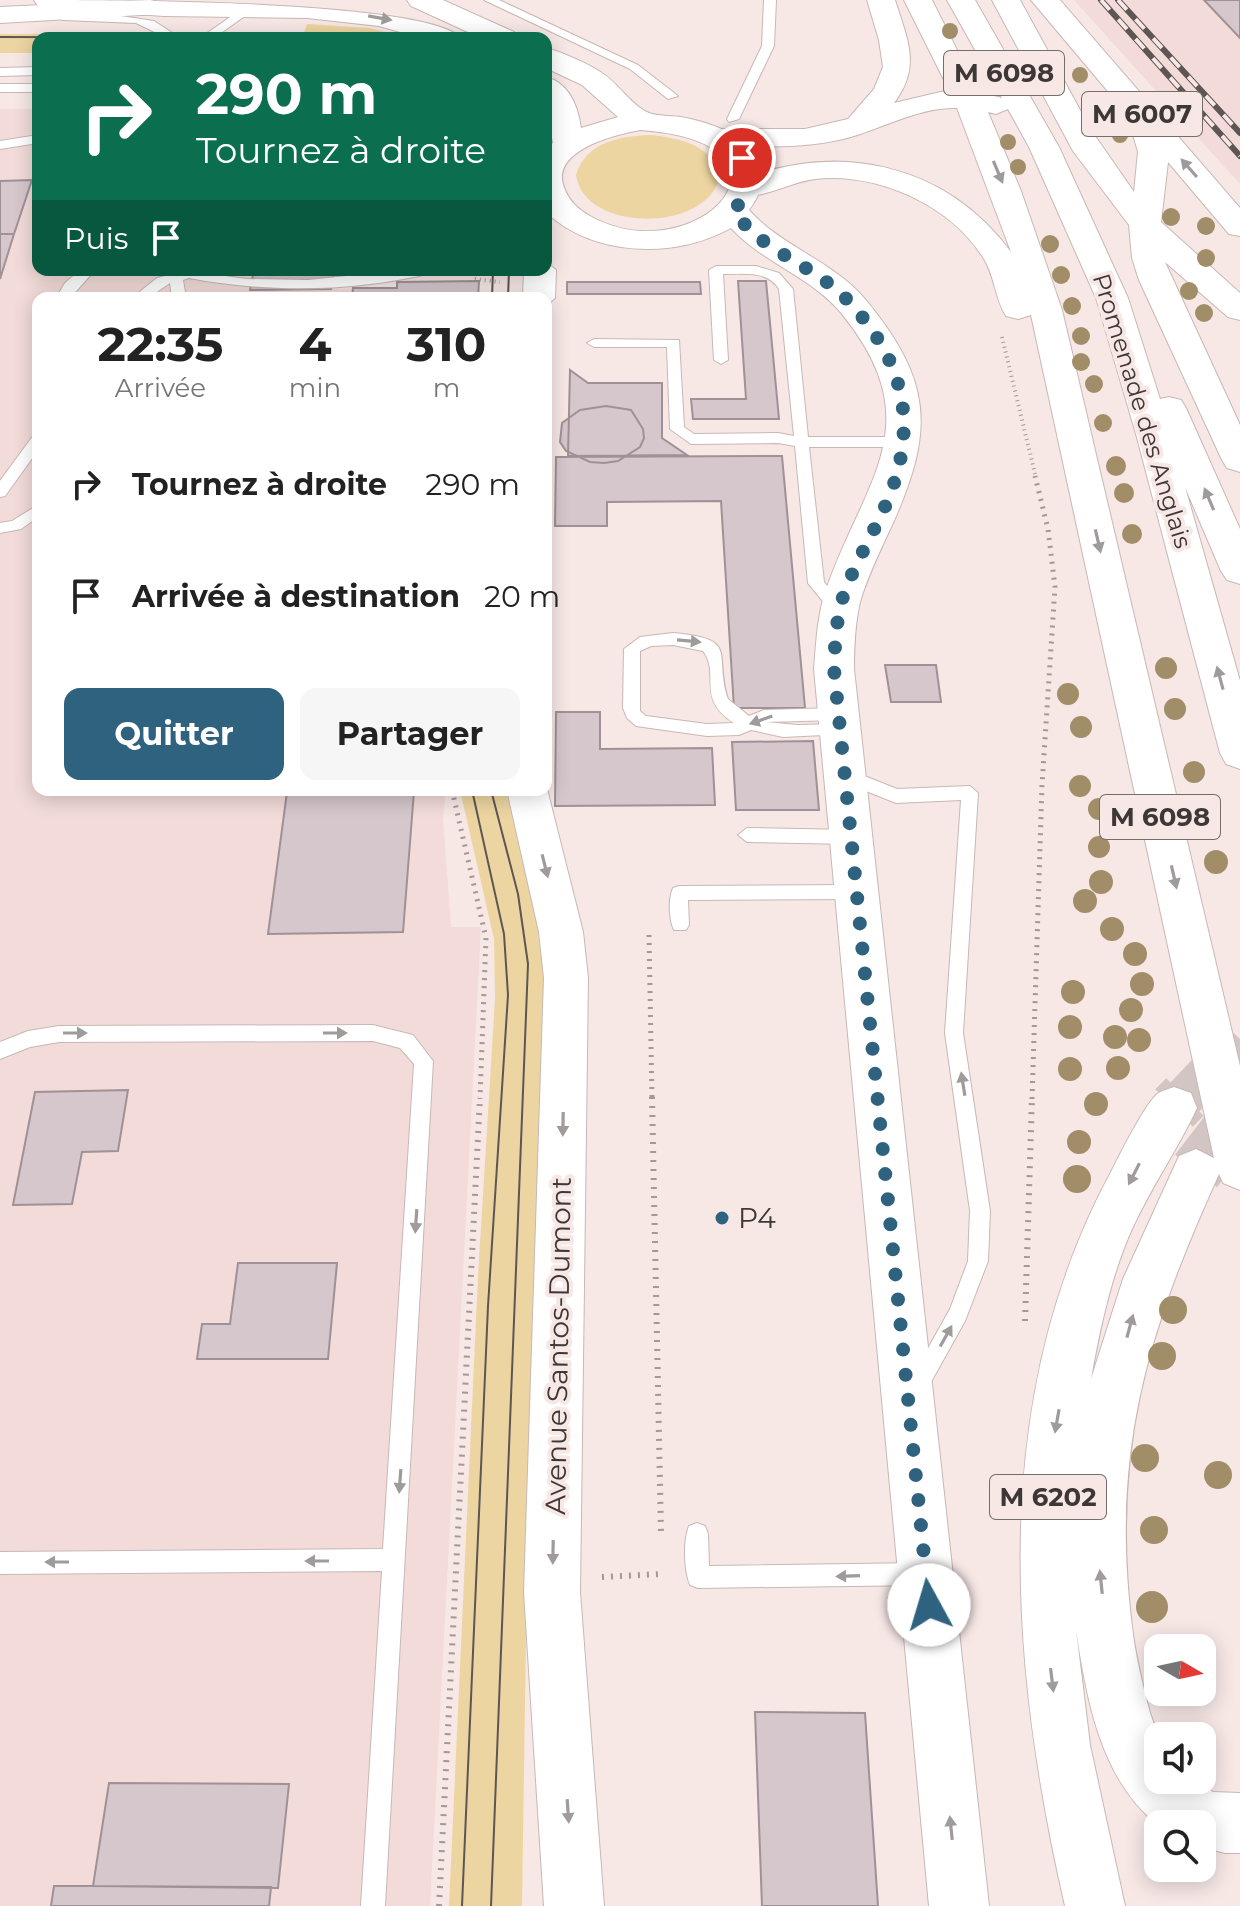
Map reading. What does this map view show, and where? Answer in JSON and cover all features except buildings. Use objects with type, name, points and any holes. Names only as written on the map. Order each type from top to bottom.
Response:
[{"type":"main road","points":[[48,0],[163,8]]},
{"type":"main road","points":[[421,0],[491,32]]},
{"type":"main road","points":[[859,124],[882,101],[897,77],[897,55],[881,0]]},
{"type":"main road","name":"M 6098","points":[[918,0],[968,100],[1011,203],[1046,310],[1080,465],[1218,1169]]},
{"type":"main road","name":"Promenade des Anglais","points":[[961,0],[1044,147],[1108,289],[1153,434],[1240,753]]},
{"type":"main road","name":"M 6007","points":[[1006,0],[1101,170],[1145,225],[1240,310]]},
{"type":"main road","name":"M 6007","points":[[1045,0],[1240,227]]},
{"type":"main road","points":[[0,15],[163,8],[328,10],[402,22],[430,32]]},
{"type":"main road","points":[[552,60],[592,79],[640,121]]},
{"type":"main road","points":[[552,92],[564,108],[568,145]]},
{"type":"main road","points":[[552,164],[568,145],[582,135],[609,126],[640,121],[817,136],[912,106],[968,100],[986,102],[1002,111],[1059,217],[1108,289],[1174,417],[1240,571]]},
{"type":"main road","points":[[1142,114],[1151,132],[1155,160],[1145,225],[1148,259],[1194,369],[1240,460]]},
{"type":"main road","points":[[726,128],[730,145],[742,158],[750,177],[741,200],[760,239],[830,284],[867,323],[891,363],[904,406],[904,442],[887,500],[844,593],[835,639],[834,669],[959,1906]]},
{"type":"main road","points":[[552,198],[578,223],[607,234],[641,239],[676,237],[707,229],[741,200],[797,171],[869,173],[922,191],[962,215],[980,231],[1000,259],[1044,394],[1080,465]]},
{"type":"main road","name":"Avenue Santos-Dumont","points":[[529,796],[561,932],[566,978],[552,1592],[572,1899]]},
{"type":"main road","name":"M 6202","points":[[1095,1906],[1074,1822],[1058,1735],[1048,1644],[1045,1563],[1049,1470],[1070,1351],[1099,1249],[1137,1168],[1174,1108]]},
{"type":"main road","name":"M 6202","points":[[1218,1169],[1137,1302],[1112,1394],[1100,1492],[1100,1572],[1110,1660],[1122,1712],[1139,1760],[1166,1795],[1195,1815],[1229,1825],[1240,1823]]},
{"type":"lane","points":[[490,0],[634,67],[672,96]]},
{"type":"lane","points":[[726,128],[768,46],[770,0]]},
{"type":"lane","points":[[215,32],[250,8]]},
{"type":"lane","points":[[0,15],[141,21],[166,32]]},
{"type":"lane","points":[[0,72],[32,71]]},
{"type":"lane","points":[[0,88],[32,88]]},
{"type":"lane","points":[[5,144],[32,140]]},
{"type":"lane","points":[[5,144],[32,149]]},
{"type":"lane","points":[[721,360],[716,270],[761,271],[783,281],[816,583],[840,611]]},
{"type":"lane","points":[[66,292],[81,276]]},
{"type":"lane","points":[[146,292],[172,276]]},
{"type":"lane","points":[[188,276],[224,282],[328,282],[378,276]]},
{"type":"lane","points":[[594,343],[674,343],[677,429],[691,439],[904,442]]},
{"type":"lane","points":[[0,492],[32,447]]},
{"type":"lane","points":[[0,528],[16,525],[32,514]]},
{"type":"lane","points":[[749,724],[739,729],[707,730],[636,719],[631,708],[632,649],[650,640],[693,639],[708,644],[716,657],[718,697],[729,712],[749,724],[771,731],[838,722]]},
{"type":"lane","points":[[843,774],[896,796],[970,793],[954,1033],[980,1211],[978,1261],[958,1314],[908,1404]]},
{"type":"lane","points":[[747,835],[850,837]]},
{"type":"lane","points":[[680,919],[679,893],[855,892]]},
{"type":"lane","points":[[0,1051],[28,1039],[75,1033],[373,1033],[406,1041],[424,1061],[373,1906]]},
{"type":"lane","points":[[698,1545],[698,1577],[926,1574]]},
{"type":"lane","points":[[0,1563],[395,1560]]},
{"type":"path","points":[[1000,326],[1048,529],[1055,587],[1042,785],[1028,1283]]},
{"type":"path","points":[[439,1906],[487,968],[486,938],[453,796]]},
{"type":"path","points":[[607,1577],[661,1576],[648,913],[680,919]]},
{"type":"path","points":[[661,1557],[698,1545]]},
{"type":"shaded area","points":[[1074,0],[1240,0],[1240,184]]},
{"type":"shaded area","points":[[307,24],[385,32],[304,32]]},
{"type":"shaded area","points":[[0,34],[32,34],[32,53],[0,53]]},
{"type":"shaded area","points":[[0,109],[32,109],[32,276],[333,276],[332,289],[396,288],[397,282],[479,281],[478,292],[32,292],[32,796],[445,796],[443,818],[451,927],[481,927],[430,1906],[0,1906]]},
{"type":"shaded area","points":[[650,135],[684,141],[704,151],[716,168],[719,180],[708,197],[691,210],[668,217],[644,219],[620,216],[599,207],[584,194],[576,175],[588,155],[616,139]]},
{"type":"shaded area","points":[[461,796],[507,796],[536,917],[544,980],[527,1568],[522,1906],[449,1906],[478,1276],[495,999],[494,939]]},
{"type":"tunnel","points":[[1183,1099],[1240,1039]]},
{"type":"tunnel","points":[[1174,1108],[1183,1099]]},
{"type":"tunnel","points":[[1196,1171],[1240,1114]]},
{"type":"tram line","points":[[0,37],[32,37]]},
{"type":"tram line","points":[[492,292],[493,276]]},
{"type":"tram line","points":[[508,292],[509,276]]},
{"type":"tram line","points":[[462,1906],[488,1306],[508,995],[504,934],[473,796]]},
{"type":"tram line","points":[[491,1906],[528,964],[518,894],[493,796]]},
{"type":"railway","points":[[1101,0],[1240,156]]},
{"type":"railway","points":[[1118,0],[1240,133]]},
{"type":"place","name":"P4","points":[[722,1218]]},
{"type":"route","points":[[742,158],[750,177],[749,188],[733,211],[760,239],[830,284],[851,303],[880,342],[891,363],[904,406],[906,428],[901,460],[887,500],[844,593],[835,639],[834,669],[929,1605]]}]
